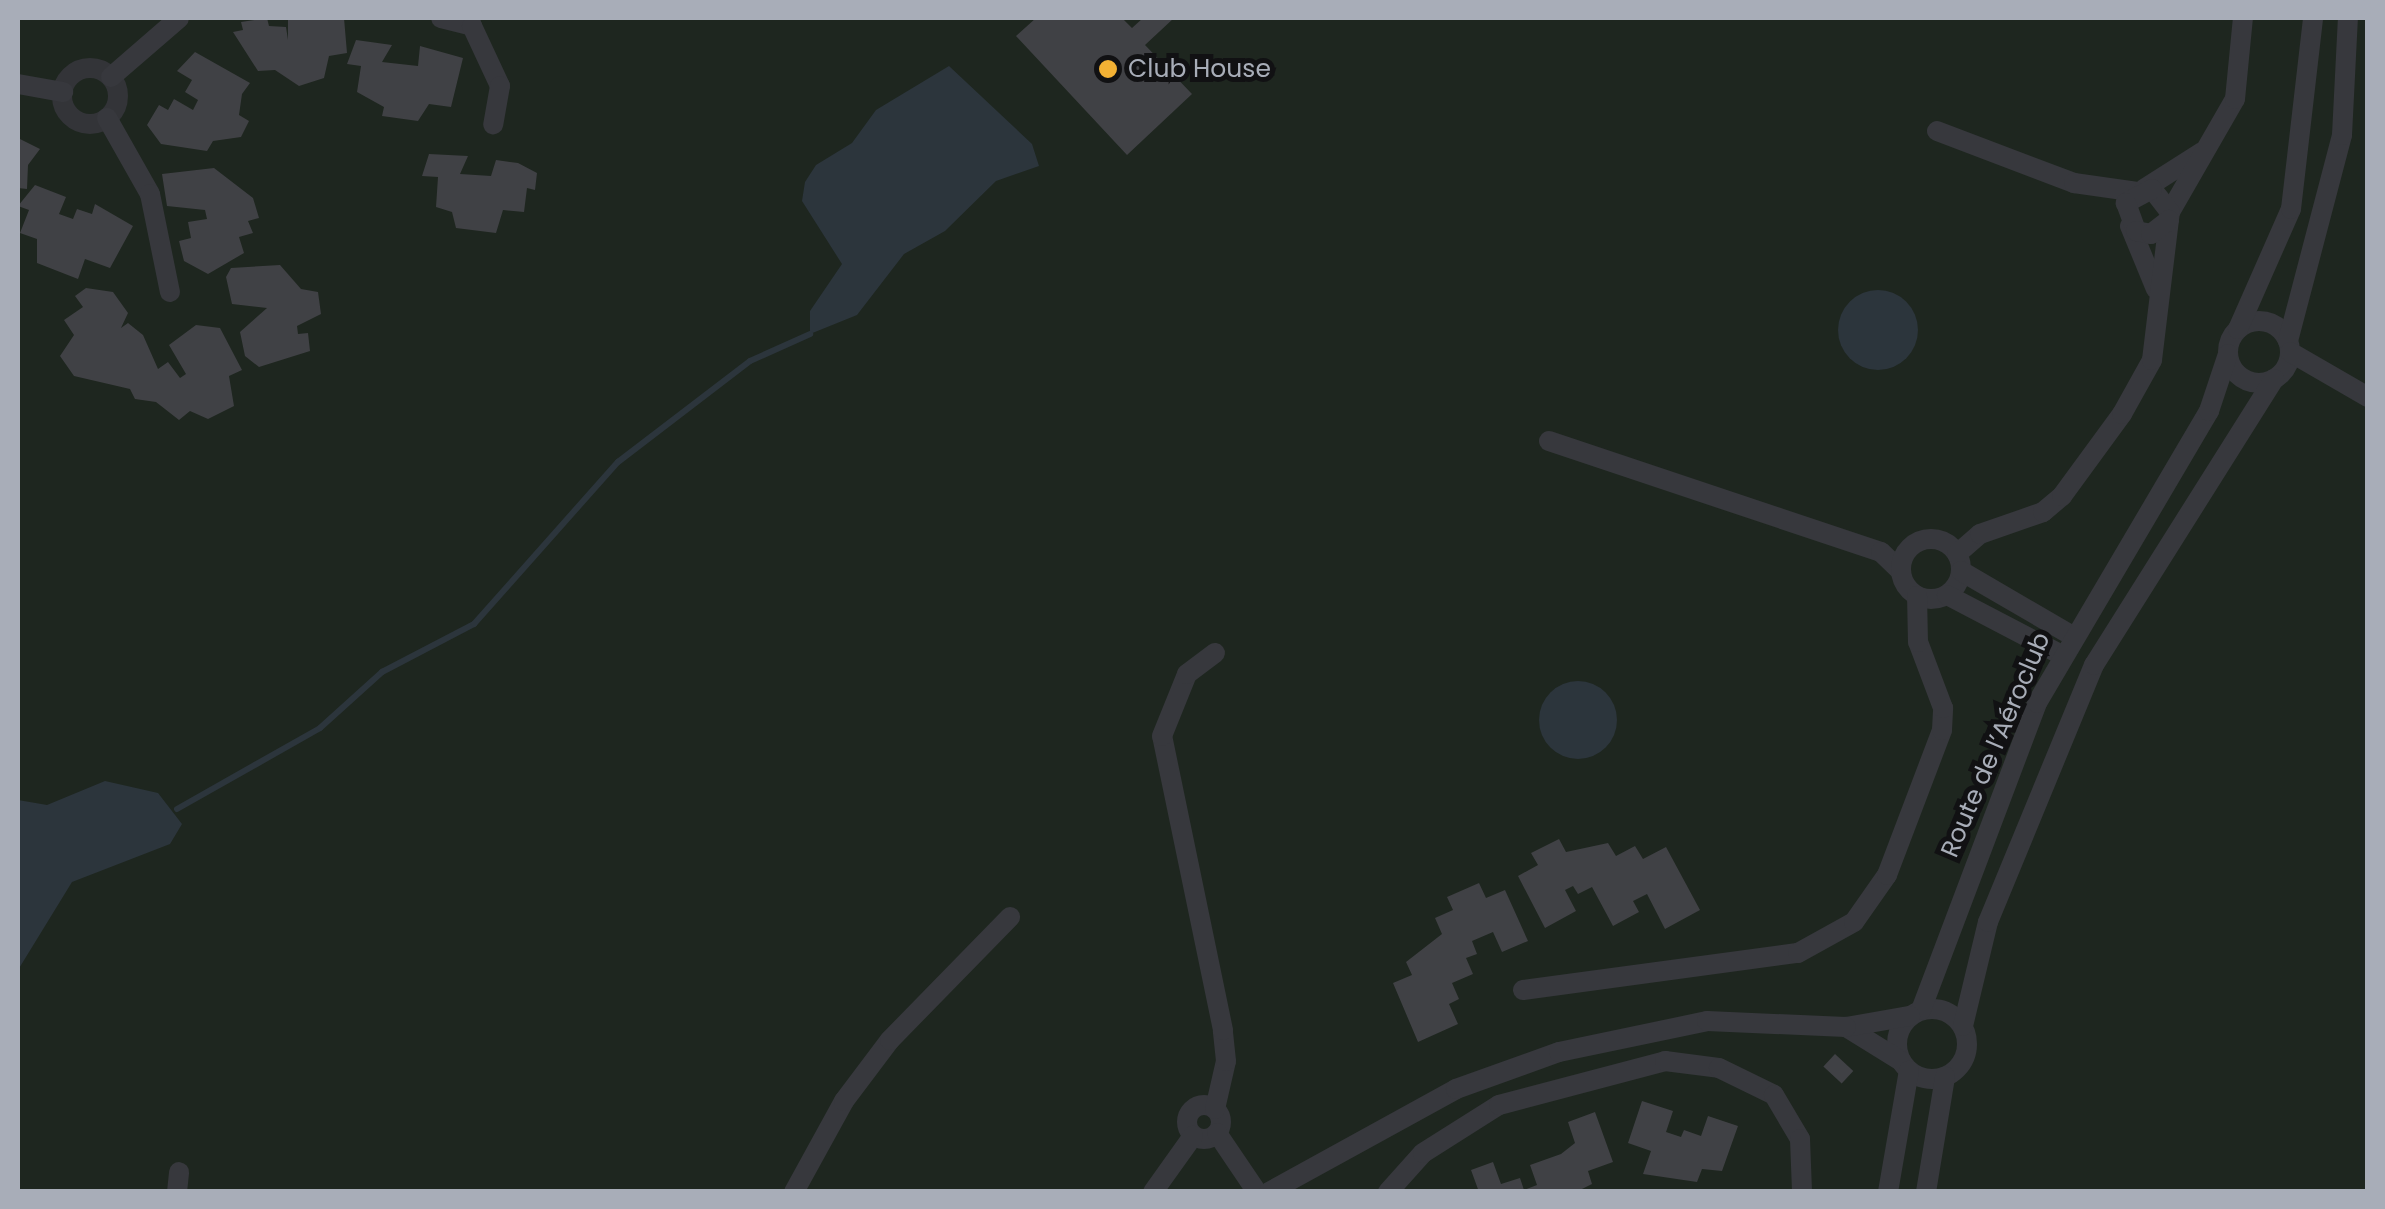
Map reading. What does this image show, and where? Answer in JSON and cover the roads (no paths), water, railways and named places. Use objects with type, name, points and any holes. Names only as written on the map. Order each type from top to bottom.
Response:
[{"type":"street","points":[[111,77],[179,18]]},
{"type":"street","points":[[441,18],[472,26],[500,86],[493,124]]},
{"type":"street","points":[[1947,595],[1959,562],[1980,534],[2043,512],[2084,469],[2152,360],[2156,289],[2170,216],[2236,99],[2243,18]]},
{"type":"street","points":[[2238,329],[2291,209],[2313,18]]},
{"type":"street","points":[[1926,1192],[1945,1077],[1968,1050],[1963,1026],[1988,922],[2094,664],[2284,361],[2342,135],[2348,18]]},
{"type":"street","points":[[18,84],[62,92]]},
{"type":"street","points":[[107,118],[150,194],[170,292]]},
{"type":"street","points":[[1937,131],[2074,184],[2151,234],[2170,216]]},
{"type":"street","points":[[2156,289],[2128,222],[2140,190],[2207,148]]},
{"type":"street","points":[[2074,184],[2140,190],[2165,197],[2170,216]]},
{"type":"street","points":[[2238,329],[2266,322],[2284,361]]},
{"type":"street","name":"Route de l’Aéroclub","points":[[1915,1013],[1994,805],[2065,644],[2209,410],[2238,329]]},
{"type":"street","points":[[2228,354],[2244,379],[2284,361],[2325,372],[2368,397]]},
{"type":"street","points":[[1523,990],[1798,953],[1854,922],[1886,875],[1942,730],[1944,708],[1918,642],[1918,596],[1901,571],[1880,552],[1548,441]]},
{"type":"street","points":[[1880,552],[1935,539],[2065,644]]},
{"type":"street","points":[[1901,571],[1910,546]]},
{"type":"street","points":[[1918,596],[1947,595],[2065,644]]},
{"type":"street","points":[[1215,653],[1187,674],[1162,736],[1223,1030],[1214,1109],[1217,1133],[1257,1191]]},
{"type":"street","points":[[794,1192],[844,1101],[890,1040],[1010,917]]},
{"type":"street","points":[[1268,1192],[1456,1089],[1559,1052],[1706,1022],[1846,1028],[1915,1013],[1945,1011],[1963,1026]]},
{"type":"street","points":[[1888,1192],[1905,1066],[1896,1042],[1915,1013]]},
{"type":"street","points":[[1846,1028],[1905,1066],[1945,1077]]},
{"type":"street","points":[[1388,1192],[1423,1153],[1500,1105],[1665,1061],[1719,1068],[1774,1095],[1800,1140],[1802,1192]]},
{"type":"street","points":[[1153,1192],[1193,1136],[1190,1112],[1214,1109]]},
{"type":"street","points":[[1193,1136],[1217,1133]]},
{"type":"waterway","points":[[177,809],[320,728],[382,672],[474,624],[618,462],[750,361],[810,334]]},
{"type":"tunnel","points":[[90,68],[110,76],[118,96],[110,116],[90,124],[70,116],[62,96],[70,76],[90,68]]},
{"type":"place","name":"Club House","points":[[1108,69]]}]
